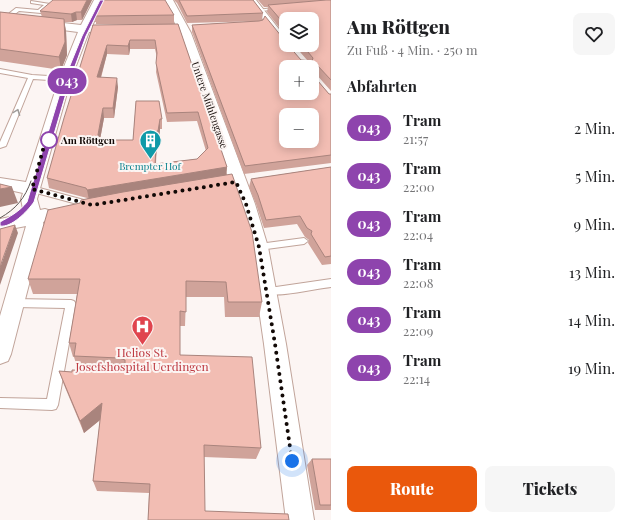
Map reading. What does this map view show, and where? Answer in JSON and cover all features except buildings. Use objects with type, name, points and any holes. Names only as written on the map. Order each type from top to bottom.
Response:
[{"type":"street","points":[[0,354],[35,226],[29,199],[65,79],[99,0]]},
{"type":"street","name":"Untere Mühlengasse","points":[[168,0],[173,7],[178,28],[246,204],[259,247],[300,520]]},
{"type":"street","points":[[252,0],[279,34]]},
{"type":"street","points":[[5,19],[86,29],[104,28]]},
{"type":"street","points":[[258,24],[270,23]]},
{"type":"street","points":[[178,28],[197,28]]},
{"type":"street","points":[[0,183],[32,189]]},
{"type":"street","points":[[0,225],[100,204]]},
{"type":"lane","points":[[5,19],[20,9],[39,12],[48,4],[32,2]]},
{"type":"lane","points":[[260,10],[283,8]]},
{"type":"lane","points":[[0,71],[24,74],[31,77],[65,79]]},
{"type":"lane","points":[[0,146],[2,146],[10,129],[31,77]]},
{"type":"lane","points":[[32,189],[100,204]]},
{"type":"lane","points":[[259,247],[304,241]]},
{"type":"lane","points":[[266,290],[331,283]]},
{"type":"lane","points":[[0,403],[52,405],[61,376],[71,304],[15,303]]},
{"type":"tram line","points":[[0,224],[17,215],[30,202],[67,80],[84,36],[102,0]]},
{"type":"tram line","name":"043","points":[[0,224],[11,220],[24,211],[30,202],[67,80],[84,36],[102,0]]},
{"type":"tram line","points":[[0,218],[11,211],[19,202],[26,193],[31,181]]},
{"type":"place","name":"Am Röttgen","points":[[49,140]]},
{"type":"place","name":"Brempter Hof","points":[[150,160]]},
{"type":"place","name":"Helios St. Josefshospital Uerdingen","points":[[142,346]]},
{"type":"route","points":[[49,140],[46,139],[32,189],[92,205],[236,182],[246,204],[259,247],[292,461]]}]
